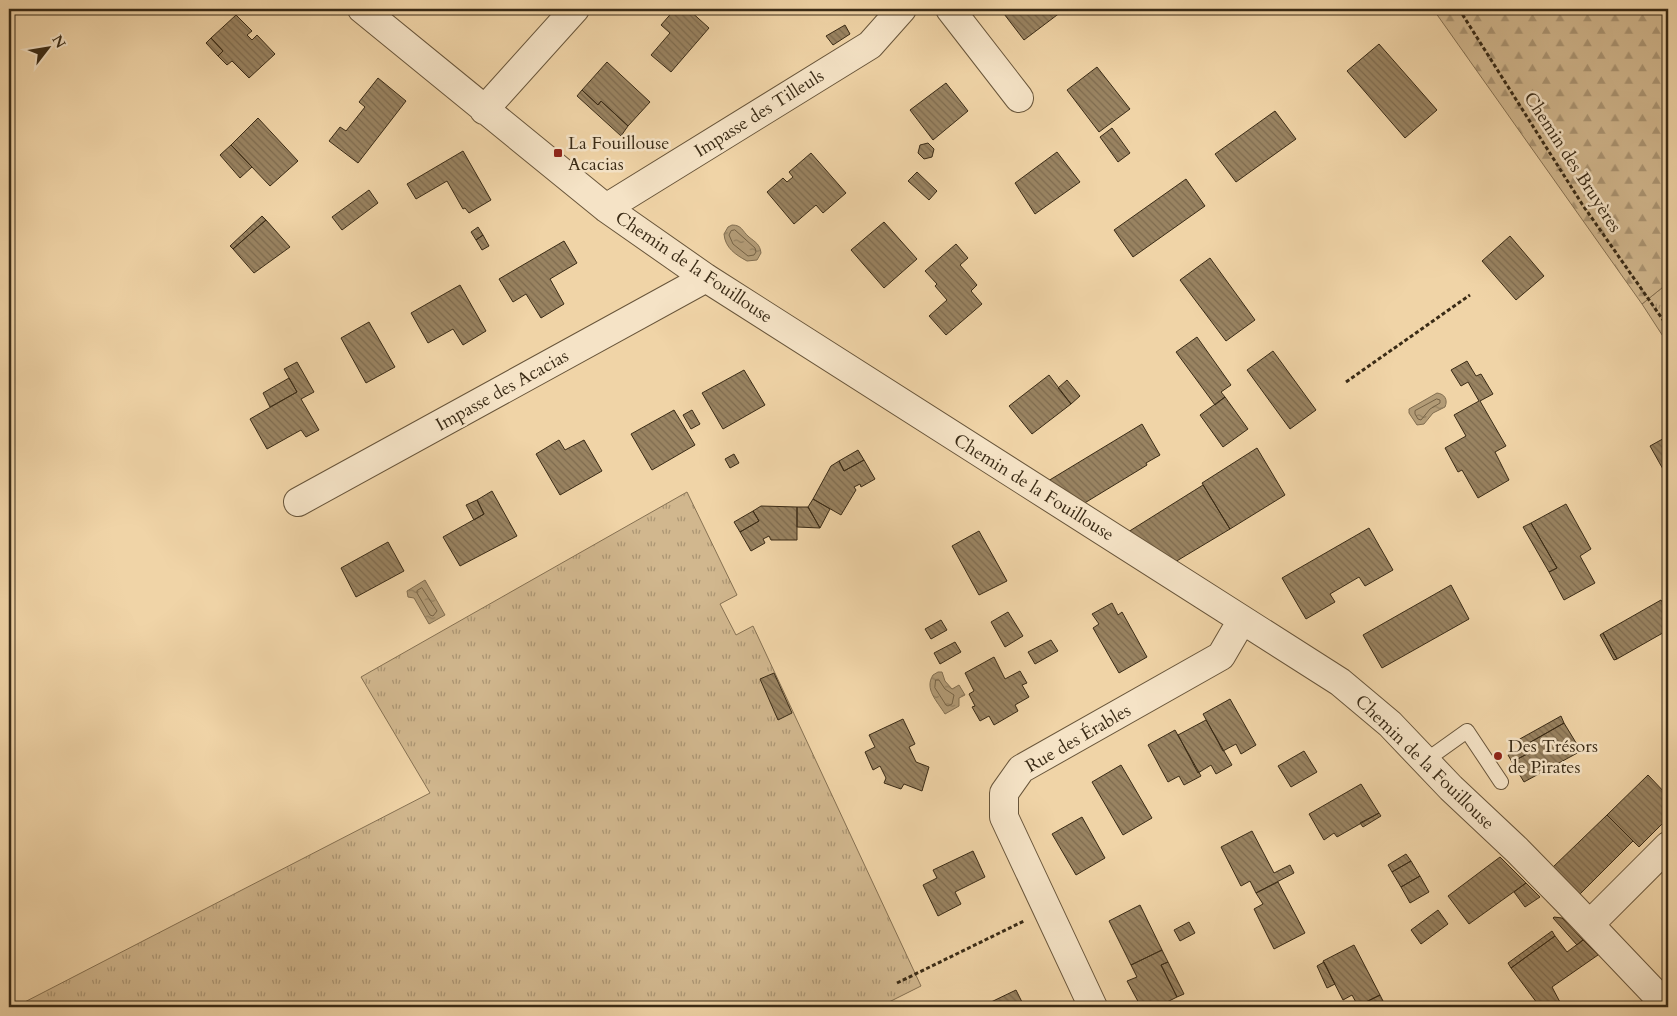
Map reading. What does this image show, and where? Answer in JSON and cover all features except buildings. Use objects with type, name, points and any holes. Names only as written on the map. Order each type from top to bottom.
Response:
[{"type":"street","name":"Chemin de la Fouillouse","points":[[362,9],[606,208],[706,278],[1340,682],[1390,724],[1451,788],[1517,850],[1590,924],[1668,1007]]},
{"type":"street","points":[[484,110],[575,9]]},
{"type":"street","name":"Impasse des Tilleuls","points":[[606,208],[870,45],[902,9]]},
{"type":"street","points":[[950,9],[1019,98]]},
{"type":"street","name":"Impasse des Acacias","points":[[298,502],[706,278]]},
{"type":"street","name":"Rue des Érables","points":[[1093,1007],[1004,817],[1004,793],[1021,770],[1221,656],[1242,620]]},
{"type":"street","points":[[1590,924],[1668,846]]},
{"type":"lane","points":[[1425,760],[1467,731],[1501,782]]},
{"type":"path","name":"Chemin des Bruyères","points":[[1459,9],[1582,204],[1668,327]]},
{"type":"path","points":[[1346,382],[1470,295]]},
{"type":"path","points":[[898,983],[1048,910]]},
{"type":"green space","points":[[1433,9],[1668,9],[1668,283],[1642,304]]},
{"type":"green space","points":[[1668,283],[1668,344],[1642,304]]},
{"type":"green space","points":[[687,492],[737,595],[720,604],[736,635],[753,626],[921,986],[879,1007],[15,1007],[430,793],[361,677]]},
{"type":"water","points":[[732,225],[740,227],[758,245],[761,253],[757,260],[747,261],[735,254],[726,243],[724,234],[728,227]]},
{"type":"water","points":[[1437,393],[1445,398],[1445,407],[1433,413],[1424,424],[1417,425],[1409,413],[1409,409]]},
{"type":"water","points":[[425,580],[445,615],[429,624],[414,598],[408,597],[407,591]]},
{"type":"water","points":[[942,672],[945,681],[952,689],[959,685],[965,695],[959,698],[959,706],[945,714],[935,700],[930,685],[933,675]]},
{"type":"place","name":"La Fouillouse Acacias","points":[[558,153]]},
{"type":"place","name":"Des Trésors de Pirates","points":[[1498,756]]}]
